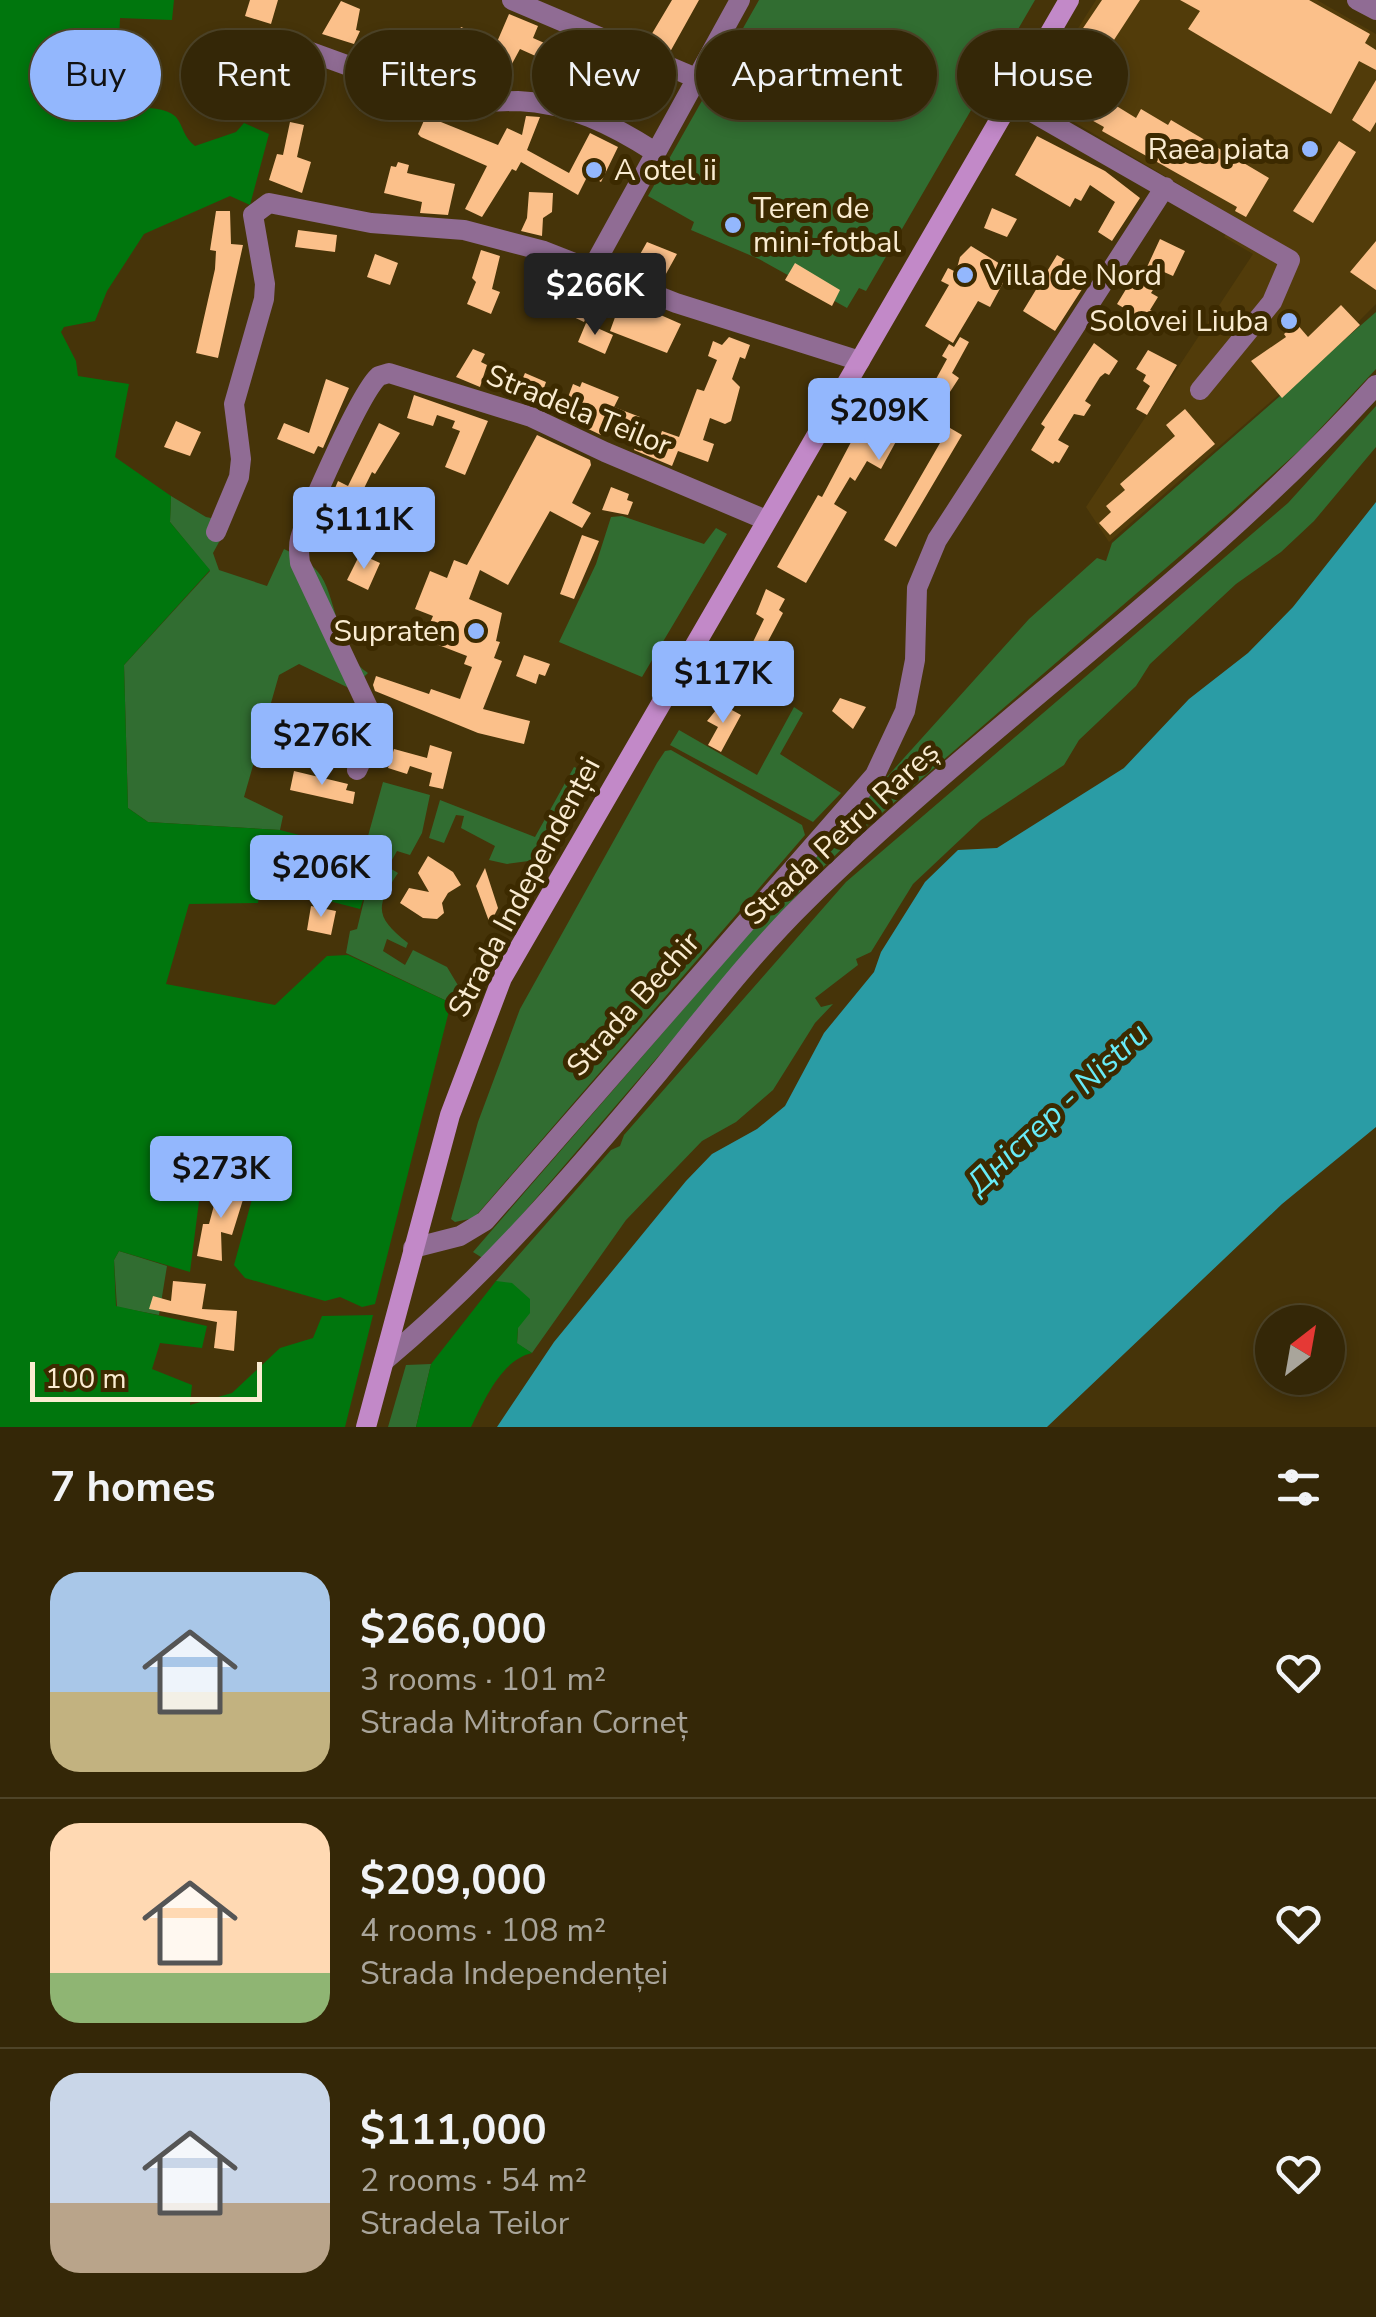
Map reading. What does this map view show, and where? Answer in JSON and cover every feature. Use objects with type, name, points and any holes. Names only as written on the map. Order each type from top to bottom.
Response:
[{"type":"main road","name":"Strada Independenței","points":[[1051,30],[1069,0]]},
{"type":"main road","name":"Strada Independenței","points":[[366,1427],[450,1115],[502,978],[997,120]]},
{"type":"street","points":[[512,0],[696,78],[593,267]]},
{"type":"street","points":[[723,30],[740,0]]},
{"type":"street","points":[[1357,0],[1376,10]]},
{"type":"street","points":[[325,58],[440,100],[465,104],[518,102],[572,110],[655,152]]},
{"type":"street","points":[[1046,120],[1290,260],[1272,302],[1200,390]]},
{"type":"street","name":"Strada Bechir","points":[[413,1248],[460,1236],[485,1220],[875,775],[905,711],[915,660],[917,588],[936,540],[1165,187]]},
{"type":"street","points":[[216,532],[239,477],[240,436],[234,404],[265,284],[252,228],[253,215],[268,203],[372,223],[464,230],[593,267],[676,303],[860,360]]},
{"type":"street","name":"Stradela Teilor","points":[[357,770],[372,738],[372,714],[300,563],[298,550],[359,408],[379,376],[389,373],[531,417],[766,520]]},
{"type":"street","name":"Strada Petru Rareș","points":[[384,1361],[471,1283],[584,1160],[716,997],[804,903],[975,750],[1228,535],[1323,443],[1376,384]]},
{"type":"shaded area","points":[[1096,0],[1317,0],[1376,34],[1376,304],[1329,351],[1109,542],[1086,507],[1253,254],[1224,237],[1236,218],[1070,120],[1128,120],[1128,30],[1077,30]]},
{"type":"green space","points":[[0,0],[174,0],[172,20],[120,18],[119,30],[30,30],[30,120],[161,120],[161,110],[176,117],[195,146],[236,132],[244,123],[269,134],[250,205],[230,196],[144,234],[107,291],[95,321],[64,327],[61,332],[76,361],[78,376],[129,384],[115,457],[171,496],[170,522],[210,570],[124,665],[128,808],[148,822],[280,830],[299,835],[296,845],[370,879],[360,909],[306,895],[259,895],[258,903],[189,904],[166,984],[275,1005],[327,956],[348,955],[451,1003],[375,1304],[362,1307],[340,1297],[325,1301],[245,1278],[234,1265],[258,1177],[204,1162],[190,1272],[119,1251],[114,1260],[116,1306],[207,1326],[202,1348],[160,1343],[152,1369],[192,1385],[190,1405],[232,1393],[280,1348],[313,1338],[322,1316],[373,1315],[345,1427],[0,1427]]},
{"type":"green space","points":[[759,0],[1035,0],[1018,30],[957,30],[957,120],[965,120],[866,291],[859,288],[847,308],[759,259],[691,230],[694,222],[648,196],[696,111],[696,120],[937,120],[937,30],[742,30]]},
{"type":"green space","points":[[1376,312],[1376,369],[1302,448],[854,837],[810,880],[484,1259],[473,1252],[814,858],[1029,619],[1097,558],[1106,561],[1112,543]]},
{"type":"green space","points":[[1376,406],[1376,447],[1314,521],[1281,552],[1236,584],[1150,664],[1136,686],[1079,740],[1064,765],[981,820],[913,884],[871,952],[856,959],[858,965],[815,998],[821,1007],[833,1004],[815,1023],[773,1090],[736,1122],[702,1141],[626,1220],[532,1353],[517,1344],[518,1328],[496,1281],[611,1150],[620,1146],[624,1135],[846,882],[1288,503]]},
{"type":"green space","points":[[171,496],[206,517],[230,522],[213,553],[219,570],[267,586],[284,549],[311,565],[324,581],[350,652],[368,673],[351,689],[299,664],[279,675],[244,797],[283,816],[280,830],[148,822],[128,808],[124,665],[210,571],[170,522]]},
{"type":"green space","points":[[622,516],[704,544],[716,528],[727,534],[642,677],[559,642],[596,564],[611,517]]},
{"type":"green space","points":[[794,707],[803,713],[780,754],[841,793],[813,822],[670,745],[679,730],[757,775]]},
{"type":"green space","points":[[671,750],[802,825],[805,835],[474,1218],[455,1222],[451,1219],[478,1122],[520,1009],[657,763],[665,751]]},
{"type":"green space","points":[[574,767],[587,772],[536,860],[507,864],[489,860],[495,846],[461,828],[464,816],[456,815],[444,843],[429,838],[440,800],[535,837]]},
{"type":"green space","points":[[383,782],[430,795],[422,833],[410,855],[397,851],[388,867],[398,873],[382,903],[389,926],[408,943],[406,948],[387,939],[383,951],[405,965],[413,950],[447,967],[462,992],[451,1003],[346,953],[350,931],[357,929],[369,880],[358,872]]},
{"type":"green space","points":[[119,1251],[167,1266],[159,1315],[117,1307],[114,1260]]},
{"type":"green space","points":[[496,1281],[512,1283],[530,1299],[530,1313],[518,1328],[517,1343],[532,1353],[503,1373],[471,1427],[416,1427],[431,1364]]},
{"type":"green space","points":[[431,1364],[416,1427],[388,1427],[406,1365]]},
{"type":"water","name":"Дністер - Nistru","points":[[1376,502],[1376,1127],[1282,1204],[1047,1427],[497,1427],[554,1342],[686,1181],[712,1154],[757,1129],[785,1106],[824,1033],[874,972],[881,952],[925,882],[958,850],[997,848],[1124,768],[1189,699],[1248,653],[1293,607]]},
{"type":"building","points":[[250,0],[278,0],[271,24],[245,16]]},
{"type":"building","points":[[672,0],[699,0],[676,41],[676,30],[654,30]]},
{"type":"building","points":[[1102,0],[1140,0],[1120,30],[1082,30]]},
{"type":"building","points":[[1180,0],[1309,0],[1370,34],[1365,43],[1376,50],[1376,70],[1359,61],[1331,114],[1188,29],[1200,11]]},
{"type":"building","points":[[341,1],[360,9],[356,30],[345,30],[345,41],[325,35]]},
{"type":"building","points":[[509,14],[538,26],[532,30],[532,54],[520,49],[512,64],[512,30],[502,30]]},
{"type":"building","points":[[1376,80],[1376,122],[1370,132],[1352,120]]},
{"type":"building","points":[[1141,109],[1168,125],[1171,120],[1269,178],[1246,217],[1235,211],[1237,207],[1102,131],[1104,127],[1091,120],[1128,120],[1128,113],[1136,118]]},
{"type":"building","points":[[526,116],[532,116],[532,120],[539,120],[527,150],[569,173],[590,133],[618,147],[601,182],[588,175],[578,195],[521,162],[516,171],[512,169],[482,217],[465,209],[487,166],[418,134],[424,120],[436,120],[498,145],[507,128],[522,135]]},
{"type":"building","points":[[290,122],[304,125],[297,157],[311,162],[302,193],[269,180],[277,154],[283,155]]},
{"type":"building","points":[[1037,136],[1105,171],[1140,198],[1112,241],[1098,232],[1115,202],[1090,185],[1081,201],[1075,198],[1070,207],[1015,175]]},
{"type":"building","points":[[1339,141],[1356,152],[1313,223],[1293,211]]},
{"type":"building","points":[[398,162],[409,165],[407,173],[455,184],[448,215],[420,213],[422,202],[384,193],[391,166],[396,167]]},
{"type":"building","points":[[529,192],[553,193],[552,212],[543,218],[542,236],[521,231],[527,218]]},
{"type":"building","points":[[992,208],[1017,219],[1007,237],[984,228]]},
{"type":"building","points":[[216,211],[230,211],[231,244],[243,245],[218,358],[196,353],[215,269],[216,251],[210,250]]},
{"type":"building","points":[[298,230],[337,235],[335,252],[295,247]]},
{"type":"building","points":[[1160,239],[1185,251],[1173,276],[1164,272],[1151,293],[1158,297],[1150,310],[1157,314],[1151,324],[1117,304],[1134,276],[1141,280]]},
{"type":"building","points":[[1376,241],[1376,290],[1350,272]]},
{"type":"building","points":[[647,242],[677,254],[662,281],[635,272],[634,265]]},
{"type":"building","points":[[971,246],[1010,270],[990,307],[978,301],[953,343],[925,326],[949,285],[941,281],[948,268],[956,272],[960,257]]},
{"type":"building","points":[[481,250],[500,256],[492,289],[500,292],[491,314],[467,304],[476,282],[472,278]]},
{"type":"building","points":[[375,254],[398,263],[390,285],[367,277]]},
{"type":"building","points":[[1057,255],[1071,263],[1068,268],[1088,280],[1055,331],[1023,311]]},
{"type":"building","points":[[795,263],[840,290],[832,306],[785,280]]},
{"type":"building","points":[[543,269],[591,284],[587,295],[594,298],[584,322],[526,294],[534,271],[541,274]]},
{"type":"building","points":[[622,298],[681,324],[667,353],[610,331]]},
{"type":"building","points":[[1341,305],[1360,325],[1282,398],[1251,361],[1286,337],[1284,334],[1296,323],[1308,337]]},
{"type":"building","points":[[586,323],[613,335],[605,354],[578,342]]},
{"type":"building","points":[[729,337],[750,345],[745,359],[740,357],[732,379],[740,387],[731,421],[725,424],[710,418],[703,440],[714,444],[708,462],[678,451],[672,466],[634,450],[637,443],[655,451],[662,431],[679,437],[697,389],[704,391],[717,360],[708,356],[713,341],[722,345]]},
{"type":"building","points":[[960,337],[969,342],[952,373],[959,378],[933,418],[962,435],[896,547],[884,540],[940,443],[906,423],[881,469],[867,461],[855,481],[850,477],[834,504],[847,512],[806,583],[777,567],[818,495],[822,497],[859,427],[865,430],[877,408],[868,403],[882,378],[925,399],[947,359],[942,356],[949,344],[954,347]]},
{"type":"building","points":[[1094,343],[1118,361],[1109,375],[1100,377],[1085,401],[1091,405],[1084,416],[1074,414],[1058,440],[1069,446],[1059,463],[1053,464],[1031,450],[1045,427],[1041,424]]},
{"type":"building","points":[[473,349],[485,354],[481,362],[487,365],[480,387],[456,377]]},
{"type":"building","points":[[1148,350],[1177,365],[1147,415],[1136,409],[1150,386],[1143,381],[1146,375],[1136,369]]},
{"type":"building","points":[[525,373],[546,382],[538,405],[515,396]]},
{"type":"building","points":[[326,379],[349,388],[323,448],[318,446],[314,454],[277,439],[284,423],[309,433]]},
{"type":"building","points":[[582,382],[619,397],[614,407],[640,417],[632,441],[604,430],[601,435],[561,416],[573,384],[580,387]]},
{"type":"building","points":[[414,395],[488,421],[465,475],[445,467],[460,431],[452,428],[455,421],[437,415],[433,426],[407,418]]},
{"type":"building","points":[[1185,409],[1215,444],[1110,535],[1099,523],[1111,512],[1106,506],[1125,490],[1120,484],[1175,436],[1166,425]]},
{"type":"building","points":[[176,421],[201,432],[190,456],[164,447]]},
{"type":"building","points":[[379,423],[400,433],[375,474],[372,472],[346,525],[354,529],[346,546],[337,545],[323,538],[326,533],[318,529],[338,481],[348,486]]},
{"type":"building","points":[[537,435],[590,460],[572,503],[591,513],[582,528],[550,511],[508,585],[480,570],[469,599],[502,613],[496,641],[500,642],[494,658],[502,661],[483,709],[530,721],[524,744],[478,733],[375,691],[373,685],[376,676],[429,694],[431,689],[460,699],[472,667],[464,664],[467,656],[423,639],[433,616],[415,609],[430,571],[447,578],[454,560],[467,565]]},
{"type":"building","points":[[611,487],[629,494],[627,500],[633,502],[628,515],[602,510]]},
{"type":"building","points":[[582,535],[599,541],[574,599],[560,594]]},
{"type":"building","points":[[360,554],[380,563],[368,590],[347,580]]},
{"type":"building","points":[[766,589],[785,599],[779,610],[783,613],[765,647],[775,652],[762,680],[733,666],[736,660],[731,658],[738,642],[749,647],[753,642],[764,619],[756,614]]},
{"type":"building","points":[[524,655],[550,664],[545,676],[539,674],[536,684],[516,676]]},
{"type":"building","points":[[840,698],[866,707],[853,729],[832,711]]},
{"type":"building","points":[[721,704],[741,715],[721,752],[708,745],[718,727],[707,721]]},
{"type":"building","points":[[335,712],[349,716],[344,754],[316,752],[322,722],[333,720]]},
{"type":"building","points":[[430,745],[452,752],[443,789],[429,786],[432,773],[410,766],[407,774],[388,768],[394,749],[427,758]]},
{"type":"building","points":[[294,771],[348,784],[346,790],[355,792],[353,804],[290,790]]},
{"type":"building","points":[[428,856],[453,872],[461,885],[448,893],[442,903],[444,913],[437,919],[423,918],[400,903],[409,888],[429,892],[418,873]]},
{"type":"building","points":[[485,868],[498,908],[490,924],[476,886]]},
{"type":"building","points":[[311,906],[336,911],[331,935],[307,930]]},
{"type":"building","points":[[220,1183],[246,1190],[232,1235],[221,1232],[222,1261],[197,1256],[203,1224],[209,1224]]},
{"type":"building","points":[[173,1281],[206,1284],[202,1309],[237,1311],[234,1351],[214,1348],[217,1322],[149,1309],[153,1296],[171,1301]]},
{"type":"place","name":"Raea piata","points":[[1310,149]]},
{"type":"place","name":"A otel ii","points":[[594,170]]},
{"type":"place","name":"Teren de mini-fotbal","points":[[733,225]]},
{"type":"place","name":"Villa de Nord","points":[[965,275]]},
{"type":"place","name":"Solovei Liuba","points":[[1289,321]]},
{"type":"place","name":"Supraten","points":[[476,631]]}]
